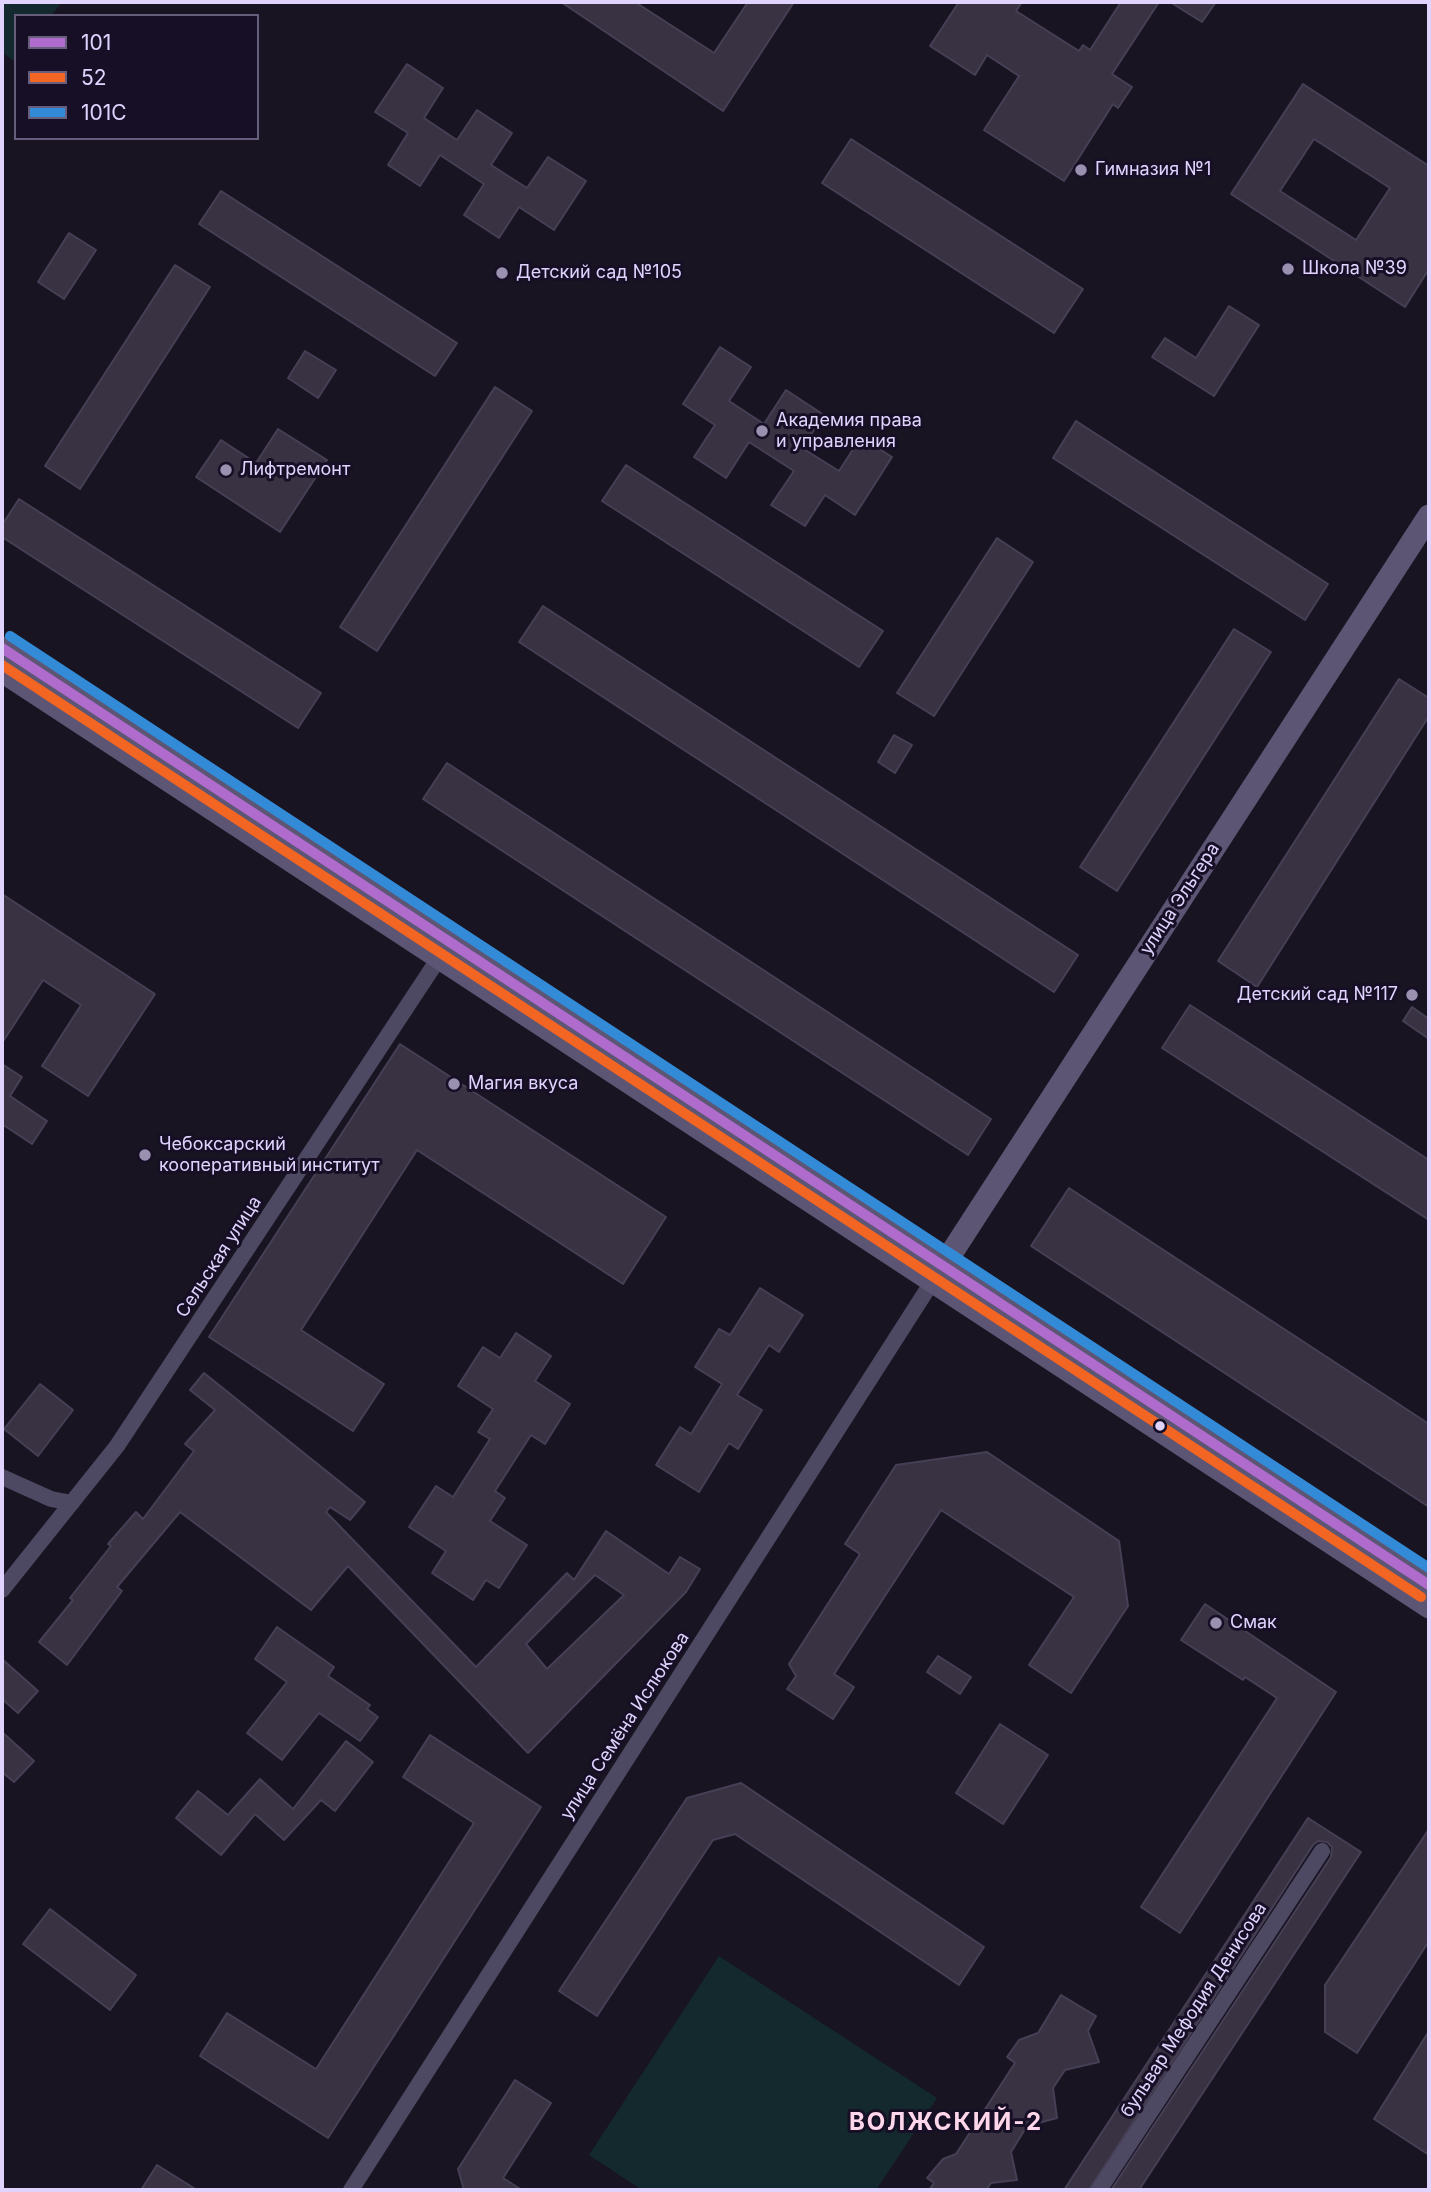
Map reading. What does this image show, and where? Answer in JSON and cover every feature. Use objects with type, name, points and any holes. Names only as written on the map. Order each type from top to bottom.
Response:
[{"type":"main road","name":"улица Эльгера","points":[[937,1275],[1429,516]]},
{"type":"main road","points":[[2,648],[339,882]]},
{"type":"main road","points":[[2,671],[443,950],[937,1275],[1429,1607]]},
{"type":"main road","points":[[937,1275],[1429,1585]]},
{"type":"street","name":"Сельская улица","points":[[2,1590],[117,1446],[443,950]]},
{"type":"street","name":"улица Семёна Ислюкова","points":[[351,2190],[937,1275]]},
{"type":"street","points":[[2,1477],[51,1499],[72,1503]]},
{"type":"street","name":"бульвар Мефодия Денисова","points":[[1099,2190],[1321,1851]]},
{"type":"green space","points":[[5,2],[62,2],[53,14],[14,14],[14,61],[2,52],[2,6]]},
{"type":"green space","points":[[719,1956],[937,2098],[876,2190],[642,2190],[589,2155]]},
{"type":"building","points":[[561,2],[635,2],[714,53],[748,2],[794,2],[723,111]]},
{"type":"building","points":[[959,2],[1022,2],[1016,11],[1079,51],[1083,45],[1090,50],[1121,2],[1159,2],[1112,74],[1132,87],[1118,108],[1113,104],[1064,181],[984,130],[1019,76],[987,55],[975,75],[930,46]]},
{"type":"building","points":[[1170,2],[1216,2],[1202,22]]},
{"type":"building","points":[[407,64],[443,88],[424,118],[457,140],[477,110],[512,133],[491,165],[527,188],[548,157],[586,181],[554,230],[519,207],[499,238],[464,215],[484,184],[440,155],[420,186],[388,165],[408,133],[375,112]]},
{"type":"building","points":[[1303,84],[1429,166],[1429,269],[1405,307],[1231,194]],"holes":[[[1314,139],[1390,188],[1356,240],[1280,191]]]},
{"type":"building","points":[[851,139],[1083,289],[1054,333],[822,183]]},
{"type":"building","points":[[221,191],[457,343],[435,376],[199,224]]},
{"type":"building","points":[[69,233],[96,250],[64,299],[38,282]]},
{"type":"building","points":[[175,265],[210,287],[80,489],[45,466]]},
{"type":"building","points":[[1229,306],[1259,325],[1214,396],[1152,357],[1165,338],[1196,358]]},
{"type":"building","name":"Академия права и управления","points":[[720,347],[751,367],[729,401],[764,424],[786,390],[824,415],[802,448],[839,471],[861,437],[892,457],[855,515],[825,495],[805,526],[771,505],[794,471],[749,442],[726,478],[694,457],[715,425],[683,404]]},
{"type":"building","points":[[305,351],[336,370],[318,398],[288,378]]},
{"type":"building","points":[[495,387],[532,411],[377,651],[340,627]]},
{"type":"building","points":[[1076,421],[1328,584],[1305,620],[1053,458]]},
{"type":"building","points":[[278,429],[327,460],[280,532],[196,477],[221,440],[256,463]]},
{"type":"building","points":[[626,465],[883,631],[859,667],[602,501]]},
{"type":"building","points":[[19,499],[321,693],[298,728],[2,537],[2,525]]},
{"type":"building","points":[[997,538],[1033,562],[934,716],[897,693]]},
{"type":"building","points":[[543,606],[1078,955],[1054,992],[519,642]]},
{"type":"building","points":[[1234,629],[1271,652],[1117,891],[1080,867]]},
{"type":"building","points":[[1399,679],[1429,698],[1429,716],[1257,987],[1218,961]]},
{"type":"building","points":[[894,735],[912,745],[895,773],[878,762]]},
{"type":"building","points":[[447,763],[991,1119],[968,1155],[423,799]]},
{"type":"building","points":[[2,894],[155,994],[88,1096],[42,1066],[81,1005],[43,980],[2,1043]]},
{"type":"building","points":[[1190,1005],[1429,1160],[1429,1220],[1162,1048]]},
{"type":"building","points":[[1412,1007],[1429,1019],[1429,1039],[1403,1021]]},
{"type":"building","points":[[400,1044],[666,1217],[623,1284],[417,1150],[301,1330],[384,1384],[353,1431],[209,1337]]},
{"type":"building","points":[[2,1064],[22,1077],[10,1096],[47,1121],[32,1144],[2,1124]]},
{"type":"building","points":[[1069,1188],[1429,1424],[1429,1507],[1031,1246]]},
{"type":"building","points":[[760,1288],[803,1315],[779,1352],[769,1345],[737,1395],[762,1410],[738,1449],[729,1443],[699,1492],[656,1465],[680,1427],[691,1434],[722,1384],[695,1367],[719,1329],[730,1335]]},
{"type":"building","points":[[516,1333],[551,1356],[535,1381],[570,1404],[545,1444],[531,1435],[495,1491],[505,1498],[490,1521],[527,1545],[499,1588],[486,1580],[473,1600],[432,1573],[446,1551],[409,1527],[436,1486],[453,1497],[490,1439],[478,1432],[493,1409],[458,1386],[483,1347],[500,1358]]},
{"type":"building","points":[[204,1373],[365,1502],[350,1520],[330,1507],[326,1512],[476,1667],[567,1573],[574,1580],[606,1531],[669,1574],[680,1557],[700,1569],[686,1592],[528,1753],[348,1566],[311,1610],[180,1512],[117,1587],[122,1591],[67,1665],[39,1642],[73,1600],[70,1598],[111,1546],[108,1544],[136,1512],[143,1519],[194,1451],[185,1444],[215,1410],[190,1390]],"holes":[[[595,1575],[624,1595],[547,1669],[526,1644]]]},
{"type":"building","points":[[40,1384],[73,1410],[38,1456],[4,1429]]},
{"type":"building","points":[[987,1452],[1119,1541],[1128,1606],[1071,1693],[1029,1665],[1074,1597],[941,1510],[834,1674],[854,1687],[833,1719],[787,1689],[796,1676],[789,1664],[860,1554],[845,1544],[896,1465]]},
{"type":"building","points":[[1205,1604],[1336,1692],[1180,1933],[1141,1907],[1277,1698],[1245,1677],[1243,1680],[1181,1640]]},
{"type":"building","points":[[277,1627],[334,1667],[328,1676],[370,1705],[367,1709],[378,1717],[360,1741],[319,1713],[282,1760],[247,1733],[287,1682],[255,1659]]},
{"type":"building","points":[[938,1656],[971,1677],[960,1694],[927,1672]]},
{"type":"building","points":[[2,1659],[38,1691],[18,1713],[2,1699]]},
{"type":"building","points":[[1000,1724],[1048,1755],[1003,1824],[956,1793]]},
{"type":"building","points":[[2,1732],[34,1761],[14,1782],[2,1772]]},
{"type":"building","points":[[430,1735],[541,1807],[328,2138],[200,2056],[227,2013],[316,2069],[474,1823],[403,1777]]},
{"type":"building","points":[[346,1741],[373,1762],[335,1811],[321,1800],[284,1840],[255,1814],[221,1855],[176,1818],[198,1791],[228,1815],[260,1779],[293,1809]]},
{"type":"building","points":[[741,1783],[984,1947],[959,1985],[735,1834],[713,1840],[597,2016],[559,1991],[687,1798]]},
{"type":"building","points":[[1308,1818],[1361,1852],[1139,2190],[1111,2190],[1331,1857],[1332,1847],[1327,1842],[1318,1841],[1313,1845],[1089,2190],[1064,2190]]},
{"type":"building","points":[[1429,1829],[1429,1941],[1357,2053],[1325,2032],[1325,1985]]},
{"type":"building","points":[[50,1909],[136,1975],[110,2010],[23,1944]]},
{"type":"building","points":[[1061,1995],[1096,2016],[1088,2031],[1099,2062],[1065,2070],[1053,2088],[1057,2118],[1027,2126],[1011,2152],[1017,2180],[991,2183],[986,2190],[929,2190],[934,2183],[927,2178],[943,2159],[956,2154],[1015,2063],[1007,2057],[1019,2040],[1038,2033]]},
{"type":"building","points":[[1429,2031],[1429,2155],[1374,2119]]},
{"type":"building","points":[[515,2080],[551,2103],[503,2178],[522,2190],[464,2190],[458,2169]]},
{"type":"building","points":[[157,2165],[197,2190],[141,2190]]},
{"type":"transit line","name":"101С","points":[[10,636],[1429,1568]]},
{"type":"transit line","name":"101","points":[[2,648],[1429,1585]]},
{"type":"transit line","name":"52","points":[[2,665],[1421,1597]]},
{"type":"place","name":"Гимназия №1","points":[[1081,170]]},
{"type":"place","name":"Школа №39","points":[[1288,269]]},
{"type":"place","name":"Детский сад №105","points":[[502,273]]},
{"type":"place","name":"Академия права и управления","points":[[762,431]]},
{"type":"place","name":"Лифтремонт","points":[[226,470]]},
{"type":"place","name":"Детский сад №117","points":[[1412,995]]},
{"type":"place","name":"Магия вкуса","points":[[454,1084]]},
{"type":"place","name":"Чебоксарский кооперативный институт","points":[[145,1155]]},
{"type":"place","name":"Смак","points":[[1216,1623]]},
{"type":"district","name":"ВОЛЖСКИЙ-2","points":[[946,2123]]}]
